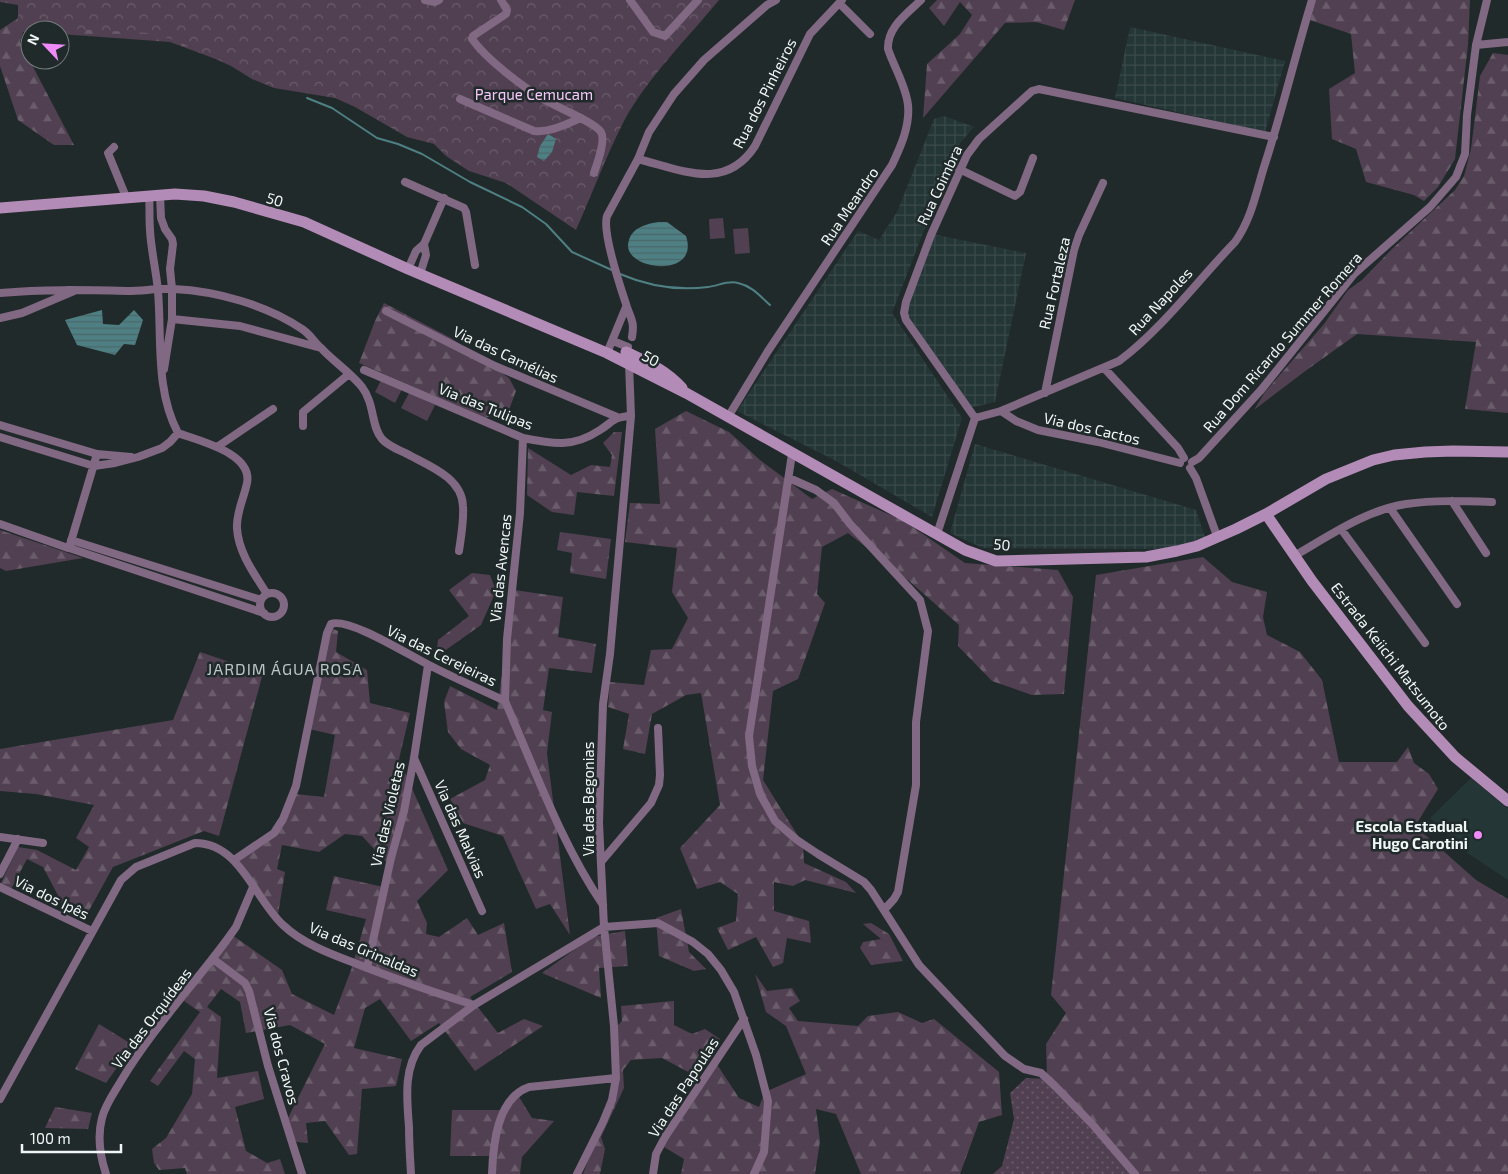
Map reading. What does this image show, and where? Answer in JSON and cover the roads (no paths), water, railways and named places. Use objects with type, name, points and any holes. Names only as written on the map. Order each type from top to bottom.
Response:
[{"type":"main road","name":"50","points":[[0,208],[155,195],[204,196],[234,202],[304,222],[408,269],[607,353],[628,351],[686,393],[792,454],[965,550],[996,561],[1146,557],[1197,546],[1266,514],[1326,478],[1373,460],[1394,455],[1425,452],[1508,452]]},
{"type":"main road","name":"Estrada Keiichi Matsumoto","points":[[1266,514],[1294,556],[1384,676],[1430,731],[1455,757],[1508,801]]},
{"type":"street","points":[[425,0],[435,2],[439,0]]},
{"type":"street","points":[[502,0],[507,10],[506,14],[473,36],[473,41],[489,57],[529,90],[601,131],[603,136],[602,145],[594,173]]},
{"type":"street","points":[[630,0],[653,32],[665,36],[698,0]]},
{"type":"street","points":[[617,417],[631,416],[628,351],[634,324],[626,307],[605,222],[638,159],[649,132],[693,70],[776,0]]},
{"type":"street","name":"Rua Meandro","points":[[728,417],[768,351],[892,165],[905,134],[908,104],[888,49],[887,41],[894,27],[921,0]]},
{"type":"street","name":"Rua Napoles","points":[[975,418],[1002,411],[1105,369],[1130,354],[1235,242],[1248,220],[1274,137],[1312,0]]},
{"type":"street","name":"Rua Dom Ricardo Summer Romera","points":[[1187,463],[1199,458],[1239,416],[1319,320],[1354,274],[1430,208],[1456,177],[1465,154],[1467,115],[1476,45],[1487,0]]},
{"type":"street","points":[[840,2],[870,34]]},
{"type":"street","name":"Rua dos Pinheiros","points":[[638,159],[700,175],[722,174],[740,164],[749,156],[755,146],[810,34],[840,2]]},
{"type":"street","points":[[1476,45],[1508,42]]},
{"type":"street","name":"Rua Coimbra","points":[[975,418],[906,320],[904,314],[906,302],[931,235],[959,169],[979,139],[1032,91],[1039,88],[1274,137]]},
{"type":"street","points":[[460,99],[534,131],[541,132],[554,129],[581,118]]},
{"type":"street","points":[[114,147],[108,153],[126,197]]},
{"type":"street","points":[[959,169],[1015,196],[1020,192],[1033,158]]},
{"type":"street","points":[[405,182],[444,198],[465,210],[475,265]]},
{"type":"street","name":"Rua Fortaleza","points":[[1045,393],[1074,250],[1103,183]]},
{"type":"street","points":[[155,195],[165,229],[172,239],[170,269],[172,319],[162,381]]},
{"type":"street","points":[[155,195],[150,231],[158,291],[162,381],[170,419],[178,433],[216,447],[233,455],[242,463],[246,471],[247,480],[238,518],[238,535],[254,574],[267,594]]},
{"type":"street","points":[[408,269],[416,251],[424,244],[444,198]]},
{"type":"street","points":[[150,231],[165,229]]},
{"type":"street","points":[[420,274],[426,255],[424,244]]},
{"type":"street","points":[[0,293],[36,290],[158,291],[172,289],[215,294],[233,298],[266,311],[304,330],[349,374],[368,396],[378,431],[384,441],[444,474],[454,483],[463,505],[459,551]]},
{"type":"street","points":[[0,318],[22,313],[78,290]]},
{"type":"street","points":[[607,353],[626,307]]},
{"type":"street","name":"Via das Camélias","points":[[386,311],[495,366],[617,417]]},
{"type":"street","points":[[172,319],[240,326],[321,348]]},
{"type":"street","points":[[613,341],[628,351]]},
{"type":"street","points":[[1105,369],[1178,448],[1196,478],[1217,536]]},
{"type":"street","name":"Via das Tulipas","points":[[364,370],[523,438],[558,444],[573,443],[601,430],[617,417]]},
{"type":"street","points":[[303,426],[303,412],[349,374]]},
{"type":"street","points":[[216,447],[273,409]]},
{"type":"street","name":"Via dos Cactos","points":[[1002,411],[1016,421],[1038,430],[1187,463]]},
{"type":"street","name":"Via das Begonias","points":[[577,1174],[612,1100],[616,1078],[614,1026],[604,927],[600,789],[603,704],[610,654],[631,416]]},
{"type":"street","points":[[937,534],[975,418]]},
{"type":"street","points":[[0,425],[97,454],[138,457]]},
{"type":"street","points":[[0,437],[94,466],[138,457],[162,448],[178,433]]},
{"type":"street","name":"Via das Avencas","points":[[505,701],[507,639],[520,513],[523,438]]},
{"type":"street","points":[[69,544],[97,454]]},
{"type":"street","points":[[792,454],[749,736],[752,766],[760,794],[775,820],[797,840],[864,882],[871,890],[918,965],[980,1031],[1015,1064],[1041,1073],[1093,1125],[1134,1174]]},
{"type":"street","points":[[789,478],[816,490],[834,503],[850,524],[920,600],[927,622],[928,630],[916,729],[916,784],[898,892],[884,910]]},
{"type":"street","points":[[1452,501],[1486,553]]},
{"type":"street","points":[[1294,556],[1362,518],[1390,508],[1405,504],[1452,501],[1492,502]]},
{"type":"street","points":[[1390,508],[1457,604]]},
{"type":"street","points":[[0,524],[261,600]]},
{"type":"street","points":[[1341,529],[1425,643]]},
{"type":"street","points":[[69,544],[267,616],[275,616],[281,612],[284,604],[281,597],[274,593],[267,594],[261,600],[260,608],[264,614]]},
{"type":"street","name":"Via das Cerejeiras","points":[[234,860],[274,833],[283,819],[296,786],[327,633],[329,627],[334,623],[364,631],[428,665],[505,701],[554,816],[586,879],[604,907]]},
{"type":"street","name":"Via das Violetas","points":[[367,968],[391,858],[404,812],[428,665]]},
{"type":"street","points":[[601,862],[651,803],[657,792],[660,775],[658,728]]},
{"type":"street","name":"Via das Malvias","points":[[414,758],[482,911]]},
{"type":"street","points":[[0,837],[43,843]]},
{"type":"street","points":[[0,874],[18,839]]},
{"type":"street","name":"Via das Grinaldas","points":[[0,1099],[121,880],[136,868],[195,843],[212,845],[222,849],[234,860],[272,913],[294,934],[317,948],[367,968],[474,1005]]},
{"type":"street","name":"Via dos Ipês","points":[[0,887],[92,931]]},
{"type":"street","name":"Via das Orquídeas","points":[[106,1174],[99,1147],[99,1133],[102,1116],[109,1100],[153,1032],[213,959],[236,927],[253,887]]},
{"type":"street","points":[[411,1174],[407,1097],[408,1077],[411,1063],[421,1045],[474,1005],[604,927],[658,924],[692,942],[708,954],[721,970],[734,992],[756,1055],[768,1101],[764,1152],[754,1174]]},
{"type":"street","name":"Via dos Cravos","points":[[213,959],[244,983],[249,991],[268,1066],[302,1174]]},
{"type":"street","name":"Via das Papoulas","points":[[653,1174],[656,1154],[665,1138],[744,1019]]},
{"type":"street","points":[[492,1174],[492,1159],[502,1117],[514,1095],[529,1087],[616,1078]]},
{"type":"water","points":[[548,134],[556,139],[552,152],[544,161],[537,157],[540,146]]},
{"type":"water","points":[[658,222],[667,222],[686,236],[687,250],[682,260],[672,265],[646,264],[635,258],[629,250],[629,240],[637,229]]},
{"type":"water","points":[[102,310],[103,324],[119,325],[134,310],[143,320],[135,345],[124,344],[115,355],[77,345],[65,320]]},
{"type":"waterway","points":[[307,98],[332,108],[377,138],[422,154],[470,182],[522,207],[546,224],[572,252],[614,271]]},
{"type":"waterway","points":[[620,274],[641,282],[674,288],[696,288],[730,282],[743,284],[752,289],[770,305]]},
{"type":"place","name":"Escola Estadual Hugo Carotini","points":[[1478,835]]},
{"type":"district","name":"JARDIM ÁGUA ROSA","points":[[285,668]]},
{"type":"park label","name":"Parque Cemucam","points":[[534,94]]}]
